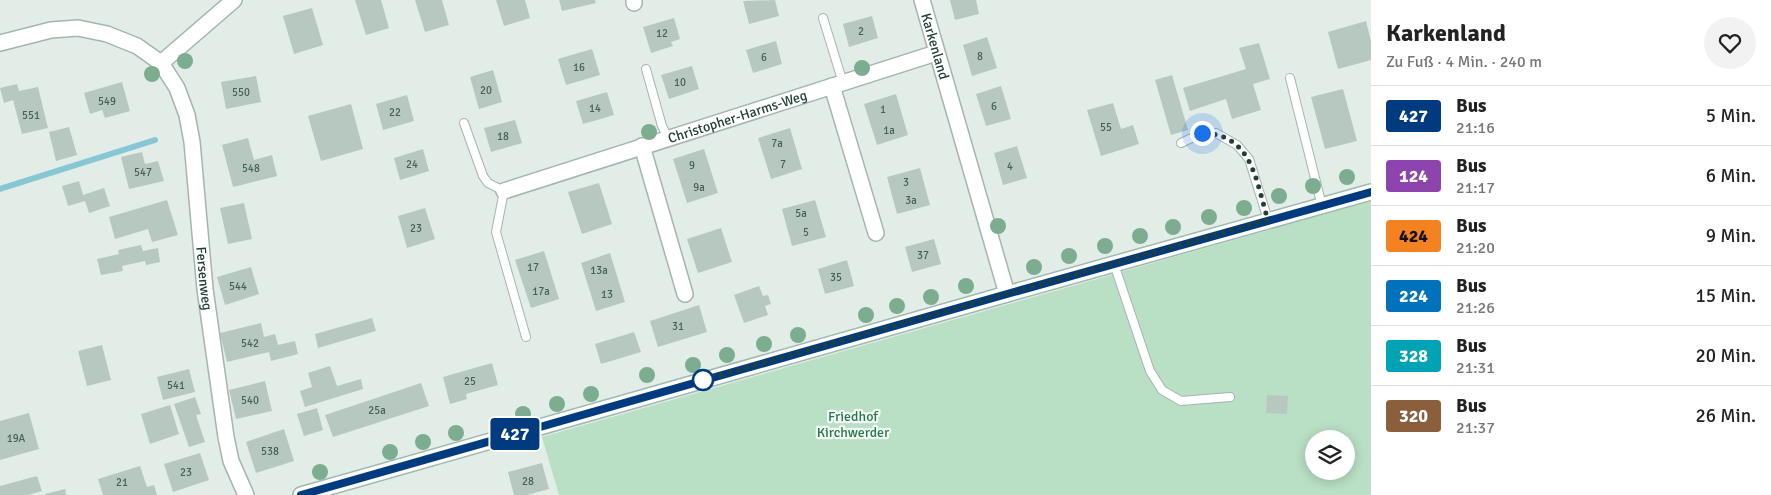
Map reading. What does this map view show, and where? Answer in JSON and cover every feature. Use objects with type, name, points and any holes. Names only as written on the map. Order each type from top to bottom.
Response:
[{"type":"street","points":[[161,63],[234,0]]},
{"type":"street","name":"Karkenland","points":[[922,0],[1007,294]]},
{"type":"street","name":"Fersenweg","points":[[0,43],[51,30],[78,28],[107,34],[137,46],[161,63],[177,88],[187,115],[192,142],[205,289],[226,436],[231,461],[246,495]]},
{"type":"street","name":"Christopher-Harms-Weg","points":[[504,191],[936,53]]},
{"type":"street","points":[[838,85],[876,233]]},
{"type":"street","points":[[642,146],[685,294]]},
{"type":"street","points":[[301,495],[1371,192]]},
{"type":"lane","points":[[823,18],[838,85]]},
{"type":"lane","points":[[646,69],[662,126],[668,138]]},
{"type":"lane","points":[[1290,78],[1322,206]]},
{"type":"lane","points":[[464,123],[483,176],[488,183],[504,191],[496,232],[526,337]]},
{"type":"lane","points":[[1181,143],[1202,133],[1216,134],[1237,145],[1250,159],[1268,220]]},
{"type":"lane","points":[[1114,264],[1150,371],[1162,390],[1181,401],[1230,397]]},
{"type":"green space","name":"Friedhof Kirchwerder","points":[[1371,201],[1371,495],[559,495],[542,437]]},
{"type":"building","points":[[355,0],[381,0],[389,28],[366,35]]},
{"type":"building","points":[[415,0],[442,0],[449,25],[425,32]]},
{"type":"building","points":[[496,0],[525,0],[530,18],[504,26]]},
{"type":"building","points":[[559,0],[595,0],[596,3],[562,11]]},
{"type":"building","points":[[775,0],[779,16],[749,24],[743,1]]},
{"type":"building","points":[[950,0],[976,0],[979,14],[955,20]]},
{"type":"building","points":[[312,8],[323,45],[294,54],[283,16]]},
{"type":"building","points":[[872,16],[878,38],[849,47],[843,24]]},
{"type":"building","points":[[674,18],[680,39],[671,42],[673,46],[651,53],[643,27]]},
{"type":"building","points":[[1366,21],[1371,41],[1371,60],[1338,69],[1328,32]]},
{"type":"building","points":[[987,37],[997,68],[972,76],[963,45]]},
{"type":"building","points":[[776,41],[782,64],[753,73],[746,50]]},
{"type":"building","points":[[1259,43],[1270,79],[1253,84],[1261,110],[1232,119],[1226,99],[1190,111],[1183,88],[1246,69],[1239,48]]},
{"type":"building","points":[[592,49],[600,75],[566,85],[558,59]]},
{"type":"building","points":[[692,66],[699,89],[669,99],[661,75]]},
{"type":"building","points":[[493,70],[502,102],[479,109],[470,77]]},
{"type":"building","points":[[1172,75],[1188,130],[1171,135],[1155,80]]},
{"type":"building","points":[[256,76],[261,102],[226,109],[221,82]]},
{"type":"building","points":[[122,82],[130,111],[105,118],[102,110],[90,114],[84,93]]},
{"type":"building","points":[[17,84],[19,91],[38,87],[48,128],[22,134],[13,100],[4,103],[0,88]]},
{"type":"building","points":[[1001,86],[1011,119],[986,126],[976,94]]},
{"type":"building","points":[[1343,89],[1357,141],[1325,149],[1311,97]]},
{"type":"building","points":[[607,92],[614,115],[583,124],[576,101]]},
{"type":"building","points":[[896,94],[908,135],[877,145],[864,104]]},
{"type":"building","points":[[407,95],[414,121],[383,130],[376,104]]},
{"type":"building","points":[[1113,103],[1121,129],[1133,125],[1139,144],[1101,156],[1087,110]]},
{"type":"building","points":[[351,104],[363,149],[321,161],[308,116]]},
{"type":"building","points":[[515,120],[522,143],[491,152],[484,128]]},
{"type":"building","points":[[69,127],[77,155],[56,161],[49,132]]},
{"type":"building","points":[[790,128],[802,169],[771,179],[758,138]]},
{"type":"building","points":[[248,138],[254,160],[272,155],[277,176],[233,187],[222,145]]},
{"type":"building","points":[[1017,146],[1027,178],[1003,185],[994,153]]},
{"type":"building","points":[[423,149],[429,171],[400,180],[394,158]]},
{"type":"building","points":[[704,149],[718,193],[687,203],[673,159]]},
{"type":"building","points":[[142,152],[145,164],[158,161],[164,181],[129,189],[121,157]]},
{"type":"building","points":[[920,168],[930,205],[897,214],[887,177]]},
{"type":"building","points":[[79,181],[83,195],[104,188],[110,206],[89,213],[85,201],[68,206],[62,186]]},
{"type":"building","points":[[599,183],[612,224],[582,234],[568,192]]},
{"type":"building","points":[[167,200],[178,235],[152,242],[148,229],[115,239],[109,217]]},
{"type":"building","points":[[815,200],[826,237],[792,246],[782,209]]},
{"type":"building","points":[[244,203],[252,239],[228,244],[220,208]]},
{"type":"building","points":[[425,208],[435,239],[407,248],[398,216]]},
{"type":"building","points":[[721,228],[732,262],[698,273],[687,239]]},
{"type":"building","points":[[934,239],[941,264],[912,272],[905,247]]},
{"type":"building","points":[[141,245],[143,251],[158,248],[160,262],[146,265],[145,261],[122,266],[123,271],[101,275],[97,259],[119,254],[118,250]]},
{"type":"building","points":[[544,251],[559,299],[531,308],[515,260]]},
{"type":"building","points":[[610,253],[625,302],[596,311],[581,263]]},
{"type":"building","points":[[847,260],[854,286],[825,294],[818,269]]},
{"type":"building","points":[[251,267],[259,294],[225,305],[217,277]]},
{"type":"building","points":[[759,286],[763,296],[768,295],[771,304],[765,306],[768,315],[744,323],[734,295]]},
{"type":"building","points":[[699,305],[707,332],[658,347],[650,321]]},
{"type":"building","points":[[372,318],[376,331],[318,348],[315,334]]},
{"type":"building","points":[[261,323],[264,337],[275,334],[278,345],[295,341],[298,354],[271,361],[269,352],[227,362],[220,333]]},
{"type":"building","points":[[634,332],[641,352],[601,364],[595,344]]},
{"type":"building","points":[[102,345],[111,380],[87,386],[78,351]]},
{"type":"building","points":[[492,363],[498,385],[466,394],[467,399],[450,404],[443,377]]},
{"type":"building","points":[[330,366],[337,386],[361,379],[363,389],[305,407],[300,391],[312,387],[308,373]]},
{"type":"building","points":[[189,369],[195,392],[163,400],[157,377]]},
{"type":"building","points":[[265,381],[272,411],[236,419],[229,390]]},
{"type":"building","points":[[421,383],[429,406],[333,437],[325,415]]},
{"type":"building","points":[[1267,395],[1288,396],[1287,414],[1266,413]]},
{"type":"building","points":[[195,397],[201,414],[196,415],[205,442],[189,447],[174,404]]},
{"type":"building","points":[[170,405],[179,434],[150,444],[141,414]]},
{"type":"building","points":[[317,408],[323,430],[304,436],[297,414]]},
{"type":"building","points":[[29,413],[39,449],[0,460],[0,421]]},
{"type":"building","points":[[284,429],[294,461],[256,473],[246,442]]},
{"type":"building","points":[[200,453],[209,480],[173,492],[164,464]]},
{"type":"building","points":[[542,463],[549,489],[527,495],[514,495],[508,472]]},
{"type":"building","points":[[140,466],[147,487],[154,485],[157,495],[103,495],[98,479]]},
{"type":"building","points":[[37,476],[42,491],[28,495],[0,495],[0,486]]},
{"type":"building","points":[[65,489],[66,495],[45,495],[45,494]]},
{"type":"waterway","points":[[0,189],[155,140]]},
{"type":"bus line","name":"427","points":[[301,495],[1371,192]]},
{"type":"route","points":[[703,380],[699,381],[1268,220],[1250,159],[1237,145],[1216,134],[1202,133]]}]
